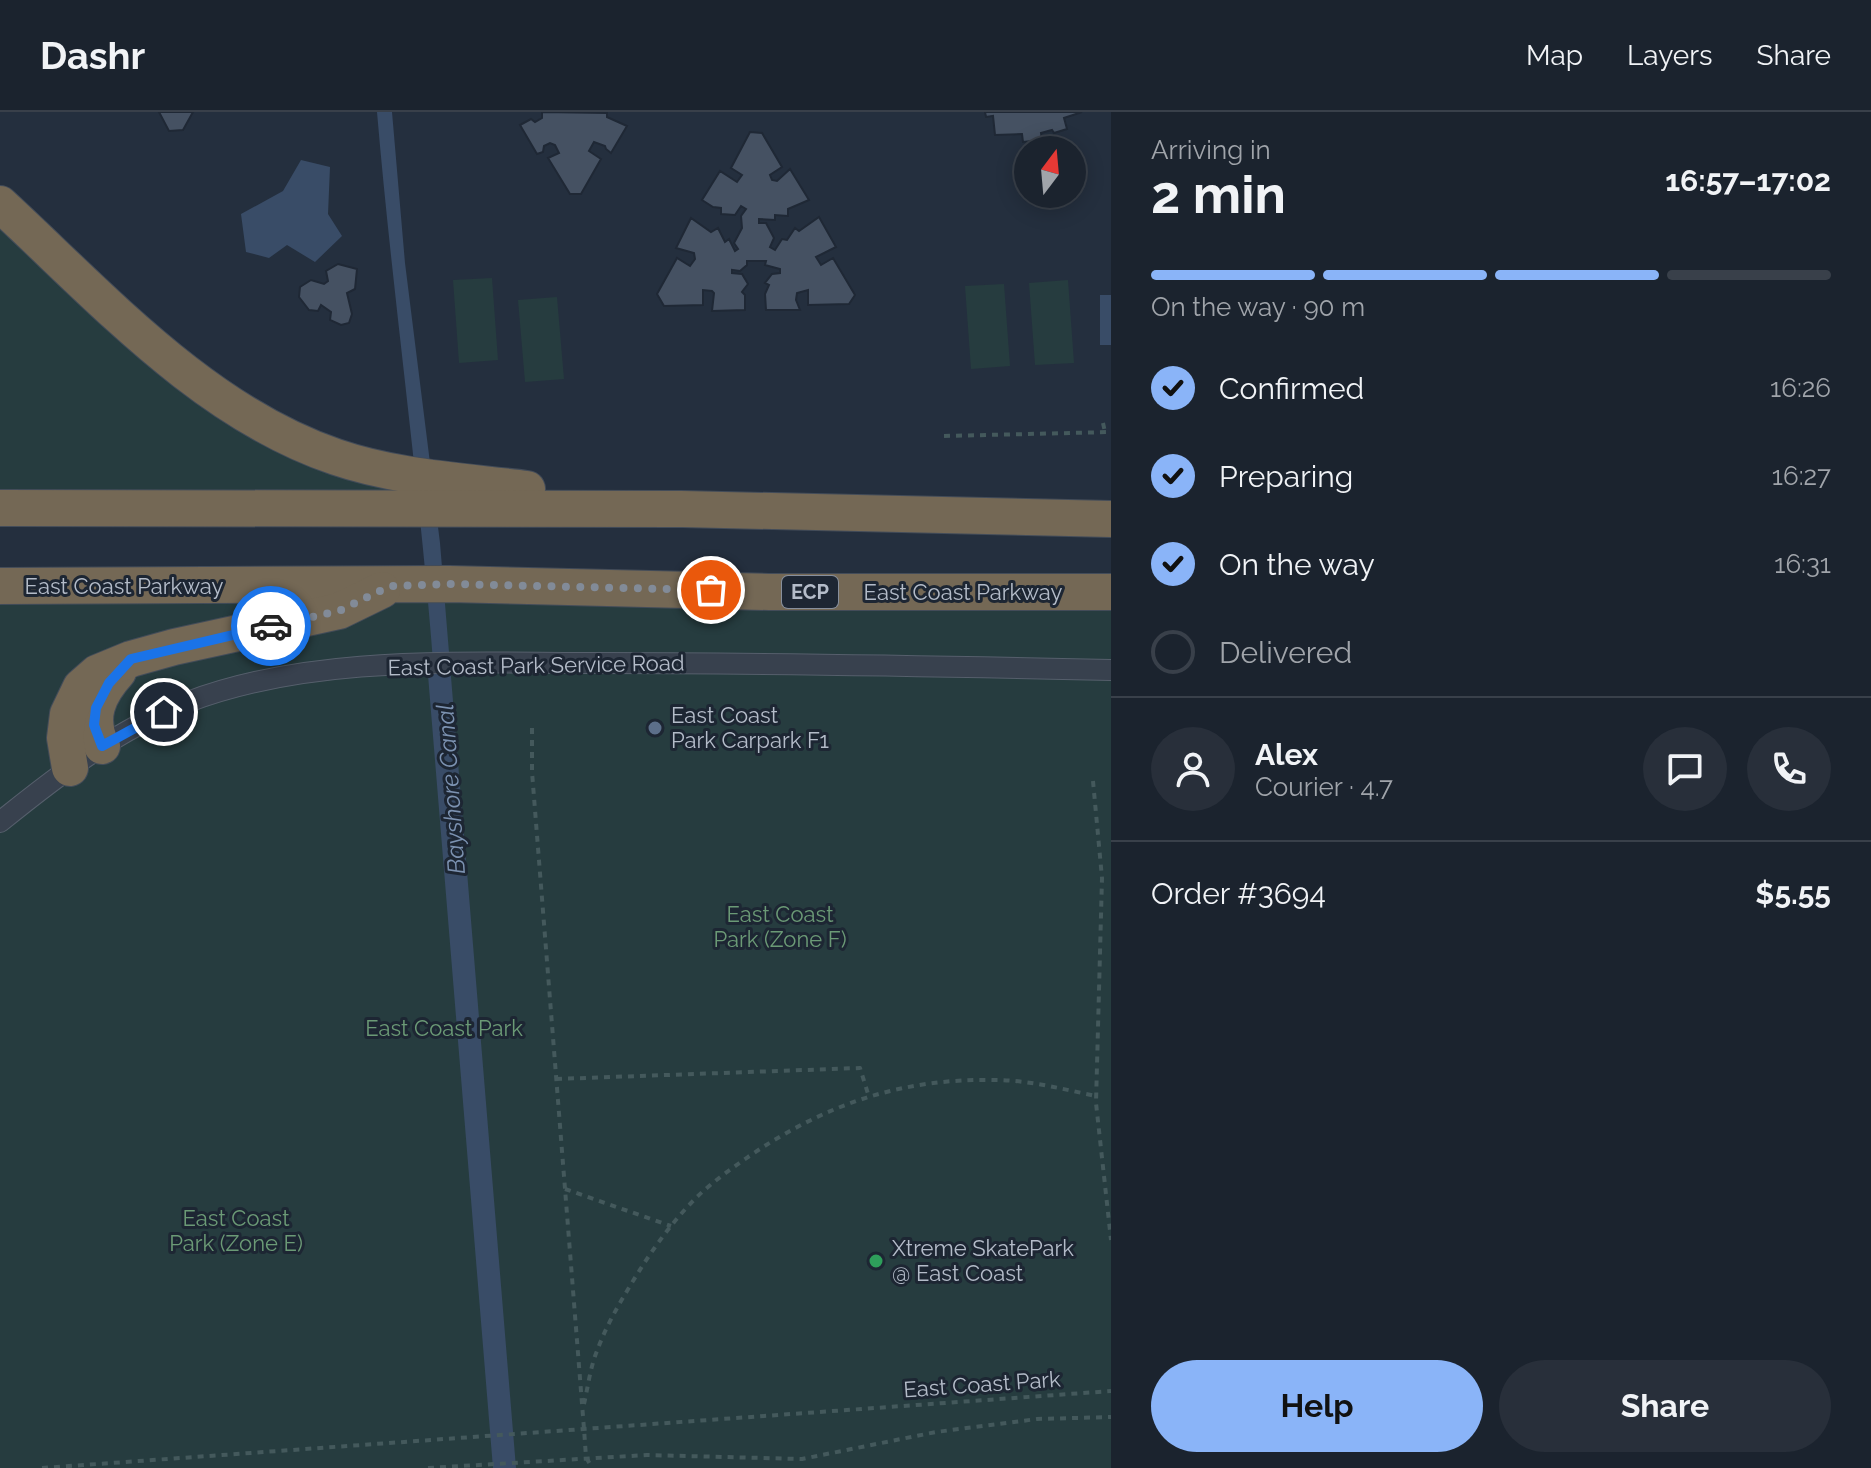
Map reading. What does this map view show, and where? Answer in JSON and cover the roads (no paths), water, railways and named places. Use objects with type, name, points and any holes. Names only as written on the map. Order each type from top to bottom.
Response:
[{"type":"highway","points":[[0,204],[161,352],[226,402],[282,434],[426,492]]},
{"type":"highway","points":[[0,508],[426,492],[682,509],[1111,519]]},
{"type":"highway","points":[[70,768],[65,730],[74,700],[81,687],[93,676],[131,659],[339,611],[421,585]]},
{"type":"highway","name":"East Coast Parkway","points":[[0,586],[421,585],[769,592],[1111,592]]},
{"type":"highway","points":[[102,746],[94,725],[96,708],[109,683],[131,659]]},
{"type":"street","name":"East Coast Park Service Road","points":[[0,822],[102,746],[164,712],[247,684],[328,671],[456,663],[785,663],[1111,670]]},
{"type":"water","name":"Bayshore Canal","points":[[377,112],[392,112],[405,263],[440,543],[516,1468],[493,1468],[428,675],[434,674]]},
{"type":"water","points":[[301,160],[330,167],[328,214],[342,236],[315,262],[287,245],[269,258],[246,252],[241,214],[283,191]]},
{"type":"water","points":[[1100,295],[1111,295],[1111,345],[1100,345]]},
{"type":"place","name":"East Coast Park Carpark F1","points":[[655,728]]},
{"type":"place","name":"Xtreme SkatePark @ East Coast","points":[[876,1261]]},
{"type":"park label","name":"East Coast Park (Zone F)","points":[[780,926]]},
{"type":"park label","name":"East Coast Park","points":[[444,1028]]},
{"type":"park label","name":"East Coast Park (Zone E)","points":[[236,1230]]}]
